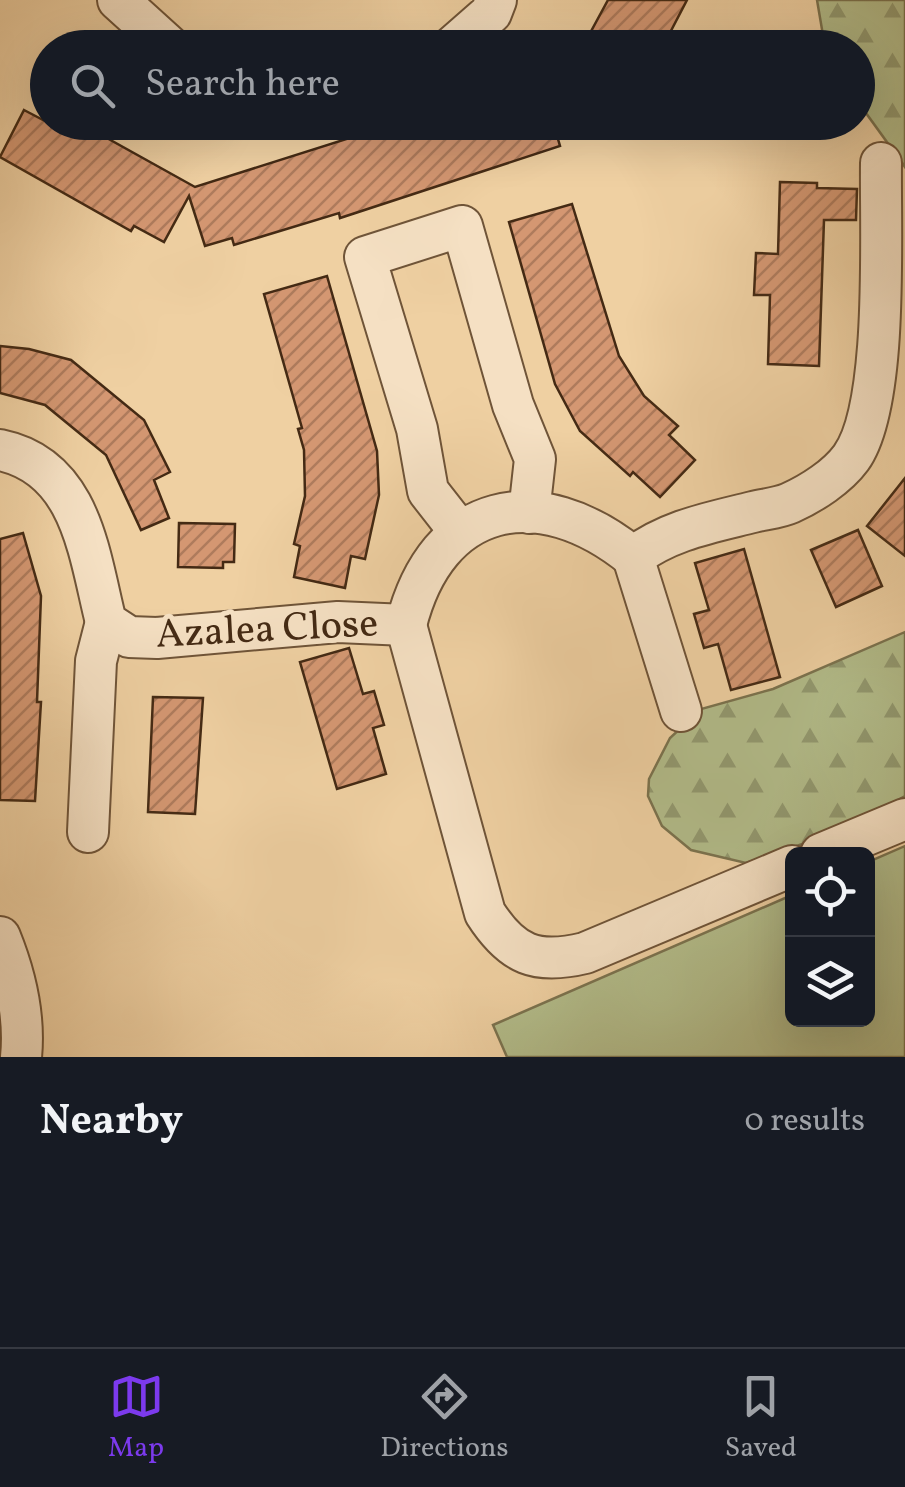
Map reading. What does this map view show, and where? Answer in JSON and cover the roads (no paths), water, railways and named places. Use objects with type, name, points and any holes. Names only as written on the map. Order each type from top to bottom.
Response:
[{"type":"street","points":[[118,0],[151,30]]},
{"type":"street","points":[[472,30],[491,14],[496,0]]},
{"type":"street","points":[[681,711],[633,558],[654,542],[681,530],[788,504],[825,484],[852,458],[868,422],[876,379],[881,163]]},
{"type":"street","points":[[460,532],[428,491],[417,428],[365,256],[462,226],[513,404],[535,459],[529,513]]},
{"type":"street","name":"Azalea Close","points":[[0,450],[32,462],[71,499],[84,530],[106,622],[129,637],[158,638],[338,622],[406,625],[426,569],[460,532],[475,522],[504,514],[548,514],[578,522],[604,534],[633,558]]},
{"type":"street","points":[[88,832],[96,661],[106,622]]},
{"type":"street","points":[[406,625],[485,913],[498,933],[523,954],[560,960],[584,954],[785,869]]},
{"type":"street","points":[[838,847],[905,820]]},
{"type":"street","points":[[0,937],[11,964],[20,1018],[21,1057]]}]
